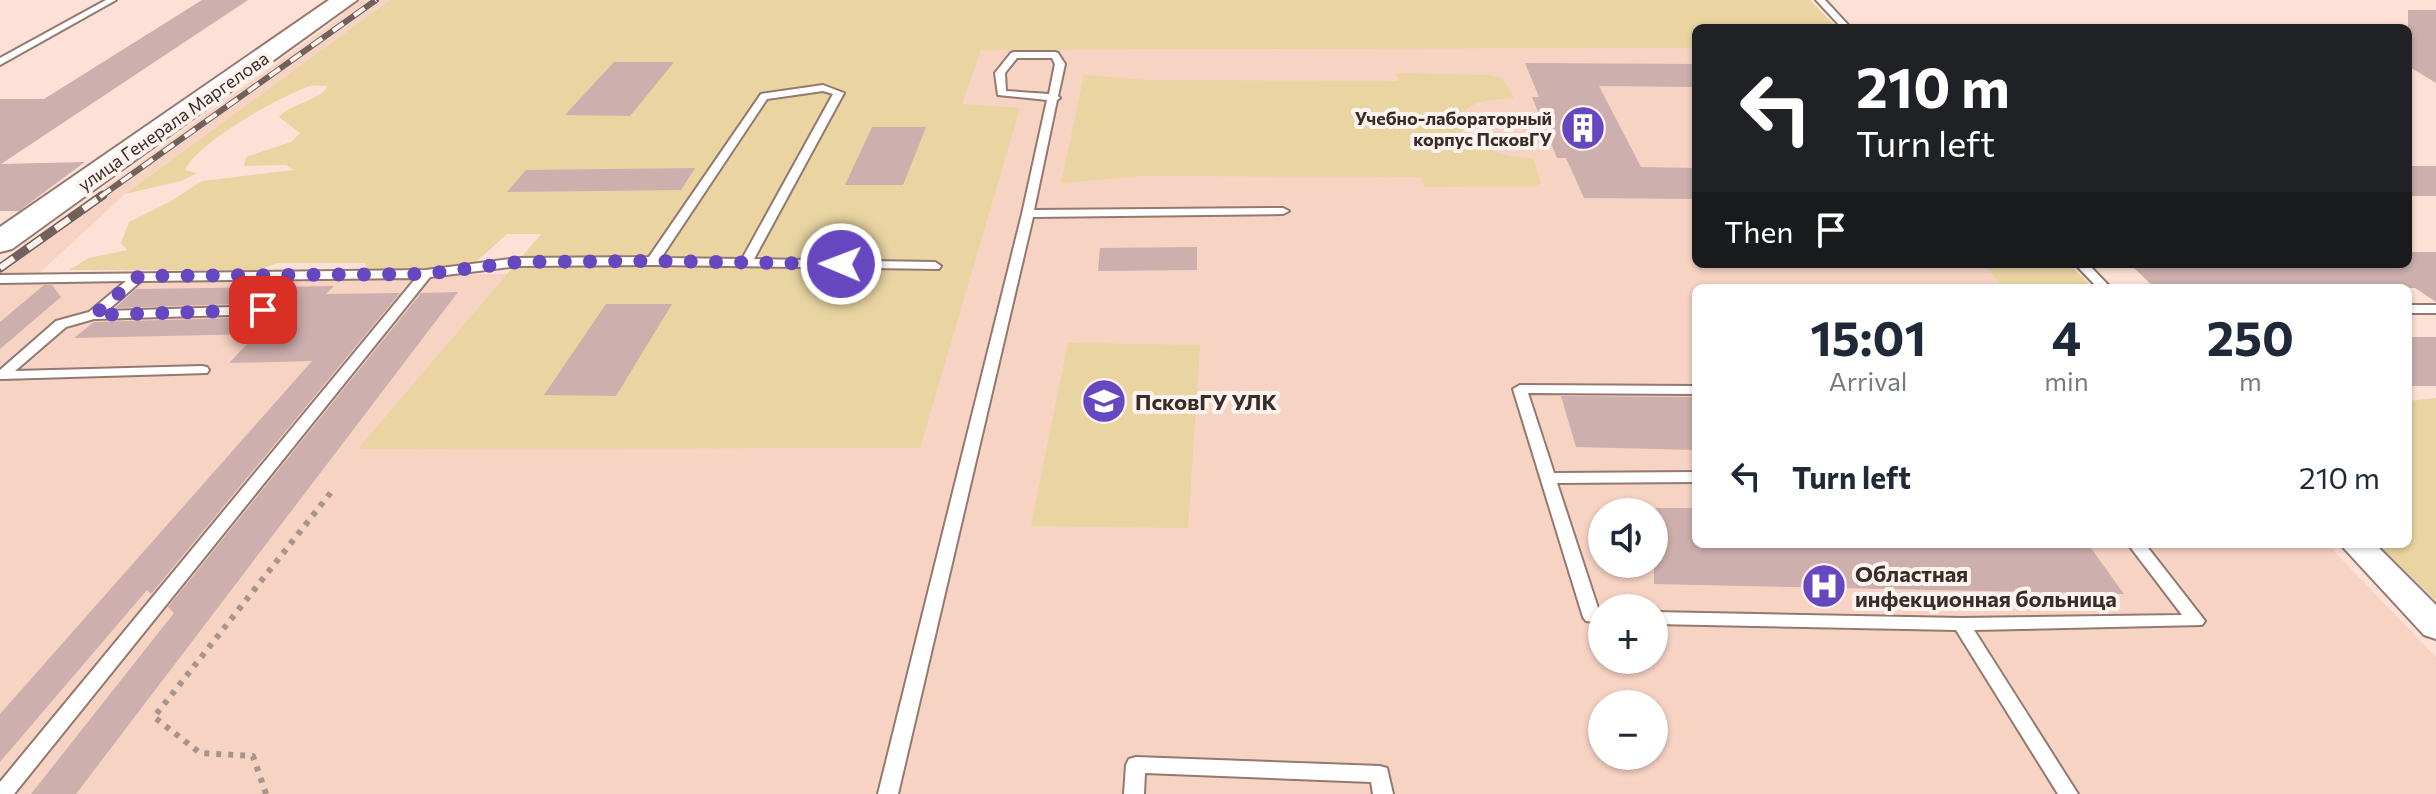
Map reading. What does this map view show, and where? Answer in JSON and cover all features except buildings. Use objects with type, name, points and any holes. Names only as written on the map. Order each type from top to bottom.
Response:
[{"type":"main road","name":"улица Генерала Маргелова","points":[[0,242],[345,0]]},
{"type":"street","points":[[2360,548],[2436,626]]},
{"type":"lane","points":[[0,62],[112,0]]},
{"type":"lane","points":[[1820,0],[1843,24]]},
{"type":"lane","points":[[888,794],[1028,214],[1055,98],[1060,64],[1055,55],[1014,55],[1000,73],[1001,93],[1055,98]]},
{"type":"lane","points":[[653,261],[764,96],[823,88],[839,93],[746,263]]},
{"type":"lane","points":[[1028,214],[1283,211]]},
{"type":"lane","points":[[0,279],[426,274],[518,262],[935,266]]},
{"type":"lane","points":[[2085,268],[2101,284]]},
{"type":"lane","points":[[2,794],[426,274]]},
{"type":"lane","points":[[94,315],[139,276]]},
{"type":"lane","points":[[2412,309],[2436,309]]},
{"type":"lane","points":[[202,370],[2,375],[61,324],[94,315],[263,310]]},
{"type":"lane","points":[[1588,604],[1520,389],[1692,390]]},
{"type":"lane","points":[[1548,478],[1692,477]]},
{"type":"lane","points":[[1668,618],[1961,624],[2196,621],[2139,548]]},
{"type":"lane","points":[[1961,624],[2068,794]]},
{"type":"lane","points":[[1134,794],[1136,765],[1380,774],[1383,794]]},
{"type":"path","points":[[266,794],[253,756],[200,753],[154,717],[332,491]]},
{"type":"shaded area","points":[[350,0],[390,0],[125,194],[33,279],[508,274],[359,449],[1020,109],[961,104],[980,50],[1692,48],[1692,268],[1986,268],[2000,284],[1692,284],[1692,548],[2331,548],[2436,657],[2436,794],[0,794],[0,264],[344,14],[334,13]]},
{"type":"shaded area","points":[[390,0],[1810,0],[1833,24],[1692,24],[1692,48],[981,50],[962,104],[1020,108],[920,448],[358,449],[541,234],[507,234],[476,262],[427,271],[367,271],[365,263],[278,263],[258,270],[69,270],[89,258],[127,250],[121,243],[129,222],[202,181],[294,170],[286,165],[244,166],[246,157],[291,142],[300,133],[279,117],[328,86],[310,86],[297,91],[241,121],[206,146],[185,170],[197,173],[181,181],[125,194]]},
{"type":"shaded area","points":[[1396,73],[1502,78],[1514,98],[1483,102],[1464,111],[1459,117],[1462,133],[1495,152],[1533,158],[1541,183],[1535,186],[1425,187],[1421,177],[1142,176],[1061,183],[1084,75],[1149,80],[1398,81]]},
{"type":"shaded area","points":[[1986,268],[2073,268],[2089,284],[2000,284]]},
{"type":"shaded area","points":[[1068,343],[1200,345],[1188,528],[1031,526]]},
{"type":"shaded area","points":[[2436,398],[2436,601],[2382,548],[2412,548],[2412,401]]},
{"type":"railway","points":[[100,197],[376,0]]},
{"type":"railway","points":[[0,268],[103,195]]},
{"type":"place","name":"Учебно-лабораторный корпус ПсковГУ","points":[[1583,128]]},
{"type":"place","name":"ПсковГУ УЛК","points":[[1104,401]]},
{"type":"place","name":"Областная инфекционная больница","points":[[1824,586]]},
{"type":"route","points":[[263,310],[94,315],[139,276],[426,274],[518,262],[841,264]]}]
